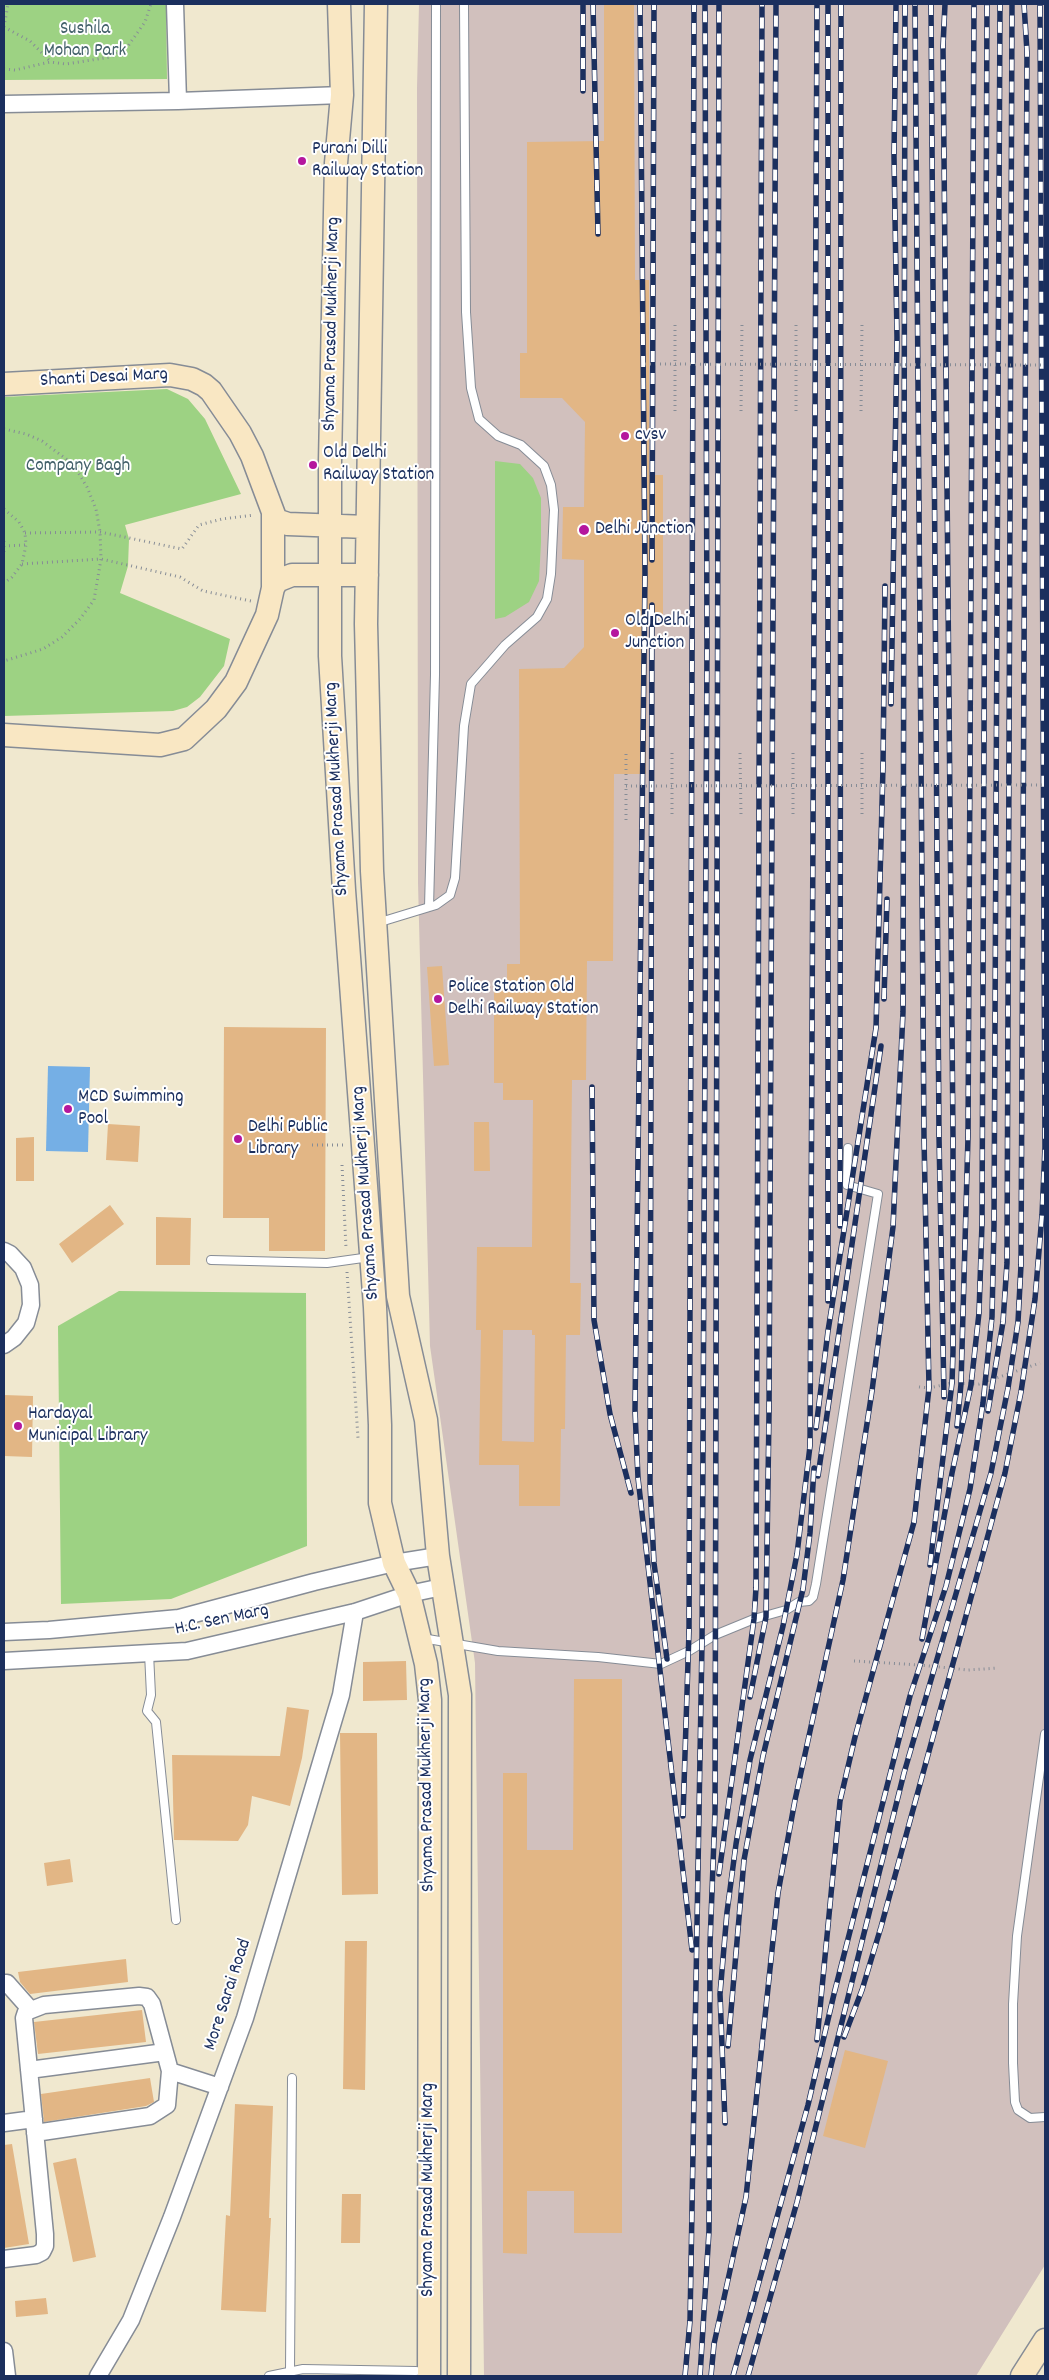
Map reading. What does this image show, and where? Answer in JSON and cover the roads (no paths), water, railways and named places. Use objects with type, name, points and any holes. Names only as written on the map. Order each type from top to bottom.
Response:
[{"type":"main road","name":"Shyama Prasad Mukherji Marg","points":[[339,4],[342,95],[336,163],[330,462],[331,666],[344,890],[375,1307],[380,1416],[380,1503],[394,1563],[409,1594],[426,1664],[430,1700],[422,2374]]},
{"type":"main road","name":"Shyama Prasad Mukherji Marg","points":[[376,4],[366,624],[372,871],[398,1296],[426,1420],[438,1556],[460,1695],[459,2376]]},
{"type":"main road","name":"Shanti Desai Marg","points":[[4,384],[170,374],[204,384],[227,413],[252,456],[273,514],[271,594],[267,615],[236,682],[216,709],[184,740],[160,745],[4,735]]},
{"type":"main road","points":[[273,514],[276,520],[284,524],[367,527]]},
{"type":"main road","points":[[271,594],[277,581],[288,575],[367,574]]},
{"type":"main road","points":[[1022,2376],[1045,2340]]},
{"type":"street","points":[[175,4],[178,101]]},
{"type":"street","points":[[4,104],[178,101],[342,95]]},
{"type":"street","points":[[4,1251],[10,1254],[23,1268],[30,1285],[31,1304],[26,1323],[14,1338],[4,1345]]},
{"type":"street","name":"H.C. Sen Marg","points":[[4,1632],[49,1630],[179,1618],[394,1563],[438,1556]]},
{"type":"street","name":"H.C. Sen Marg","points":[[4,1661],[187,1651],[355,1612],[409,1594],[442,1586]]},
{"type":"street","name":"More Sarai Road","points":[[98,2376],[131,2320],[172,2217],[245,2018],[340,1695],[355,1612]]},
{"type":"street","points":[[4,1983],[30,2009]]},
{"type":"street","points":[[4,2123],[35,2126],[150,2116],[167,2106],[170,2071],[152,2004],[147,1997],[139,1996],[44,2005],[26,2012],[24,2018],[35,2126],[45,2246],[42,2252],[36,2255],[4,2259]]},
{"type":"street","points":[[29,2070],[165,2052]]},
{"type":"street","points":[[170,2071],[220,2087]]},
{"type":"street","points":[[4,2351],[7,2376]]},
{"type":"lane","points":[[429,907],[435,675],[436,4]]},
{"type":"lane","points":[[376,924],[429,907],[450,895],[456,878],[464,726],[471,684],[499,652],[537,617],[546,599],[551,574],[554,510],[551,485],[544,466],[521,445],[498,436],[479,418],[471,388],[466,312],[464,4]]},
{"type":"lane","points":[[420,1638],[452,1645],[498,1651],[598,1657],[661,1664],[689,1651],[715,1635],[754,1619],[786,1610],[799,1602],[809,1601],[813,1596],[878,1194],[847,1184],[848,1148]]},
{"type":"lane","points":[[210,1260],[327,1263],[370,1256]]},
{"type":"lane","points":[[149,1653],[151,1695],[147,1711],[156,1722],[176,1920]]},
{"type":"lane","points":[[1045,1734],[1017,1936],[1013,2004],[1013,2063],[1015,2102],[1018,2110],[1030,2118],[1045,2117]]},
{"type":"lane","points":[[290,2371],[292,2078]]},
{"type":"lane","points":[[269,2376],[303,2369],[422,2374]]},
{"type":"water","name":"MCD Swimming Pool","points":[[48,1066],[90,1067],[88,1152],[46,1151]]},
{"type":"railway","points":[[583,4],[583,91]]},
{"type":"railway","points":[[593,4],[598,234]]},
{"type":"railway","points":[[640,4],[645,573],[635,1411],[638,1478],[692,1950]]},
{"type":"railway","points":[[652,560],[654,4]]},
{"type":"railway","points":[[683,1816],[689,1631],[694,4]]},
{"type":"railway","points":[[685,2376],[690,2321],[702,1643],[707,642],[705,4]]},
{"type":"railway","points":[[700,2376],[709,2231],[710,1944],[715,1812],[719,4]]},
{"type":"railway","points":[[719,1874],[754,1619],[756,1588],[762,4]]},
{"type":"railway","points":[[750,1697],[766,1617],[769,1414],[776,4]]},
{"type":"railway","points":[[725,2123],[720,1994],[727,1912],[750,1760],[783,1626],[797,1554],[810,1446],[817,4]]},
{"type":"railway","points":[[828,4],[828,1301]]},
{"type":"railway","points":[[840,1226],[841,4]]},
{"type":"railway","points":[[891,704],[897,338],[894,156],[896,4]]},
{"type":"railway","points":[[711,2376],[714,2344],[746,2197],[778,1893],[795,1800],[843,1580],[872,1391],[893,1227],[903,1012],[905,4]]},
{"type":"railway","points":[[817,2040],[840,1801],[855,1737],[914,1522],[929,1388],[924,1138],[915,4]]},
{"type":"railway","points":[[931,4],[939,1136],[944,1397]]},
{"type":"railway","points":[[930,1565],[952,1383],[953,1352],[953,1138],[943,46],[945,4]]},
{"type":"railway","points":[[957,1426],[961,1384],[968,1137],[974,4]]},
{"type":"railway","points":[[922,1639],[952,1473],[971,1385],[979,1313],[982,1223],[987,4]]},
{"type":"railway","points":[[733,2376],[808,2105],[834,1994],[910,1696],[946,1586],[970,1489],[983,1403],[992,1317],[994,1225],[1000,4]]},
{"type":"railway","points":[[988,1411],[1003,1322],[1007,1263],[1012,4]]},
{"type":"railway","points":[[748,2376],[797,2202],[904,1773],[991,1473],[1008,1388],[1018,1322],[1021,1265],[1027,52],[1024,4]]},
{"type":"railway","points":[[844,2037],[862,1990],[881,1927],[1005,1473],[1021,1392],[1035,1299],[1045,1147],[1040,4]]},
{"type":"railway","points":[[816,1428],[828,1331],[876,1028],[883,767],[885,586]]},
{"type":"railway","points":[[652,605],[650,1485],[654,1563],[667,1659]]},
{"type":"railway","points":[[884,999],[887,899]]},
{"type":"railway","points":[[818,1476],[881,1046]]},
{"type":"railway","points":[[592,1087],[594,1320],[610,1414],[631,1493]]},
{"type":"railway","points":[[728,2046],[744,1860],[763,1756],[803,1589],[810,1533],[814,1468]]},
{"type":"place","name":"Purani Dilli Railway Station","points":[[302,161]]},
{"type":"place","name":"cvsv","points":[[625,436]]},
{"type":"place","name":"Old Delhi Railway Station","points":[[313,465]]},
{"type":"place","name":"Delhi Junction","points":[[584,530]]},
{"type":"place","name":"Old Delhi Junction","points":[[615,633]]},
{"type":"place","name":"Police Station Old Delhi Railway Station","points":[[438,999]]},
{"type":"place","name":"MCD Swimming Pool","points":[[68,1109]]},
{"type":"place","name":"Delhi Public Library","points":[[238,1139]]},
{"type":"place","name":"Hardayal Municipal Library","points":[[18,1426]]},
{"type":"park label","name":"Sushila Mohan Park","points":[[85,41]]},
{"type":"park label","name":"Company Bagh","points":[[78,467]]}]
